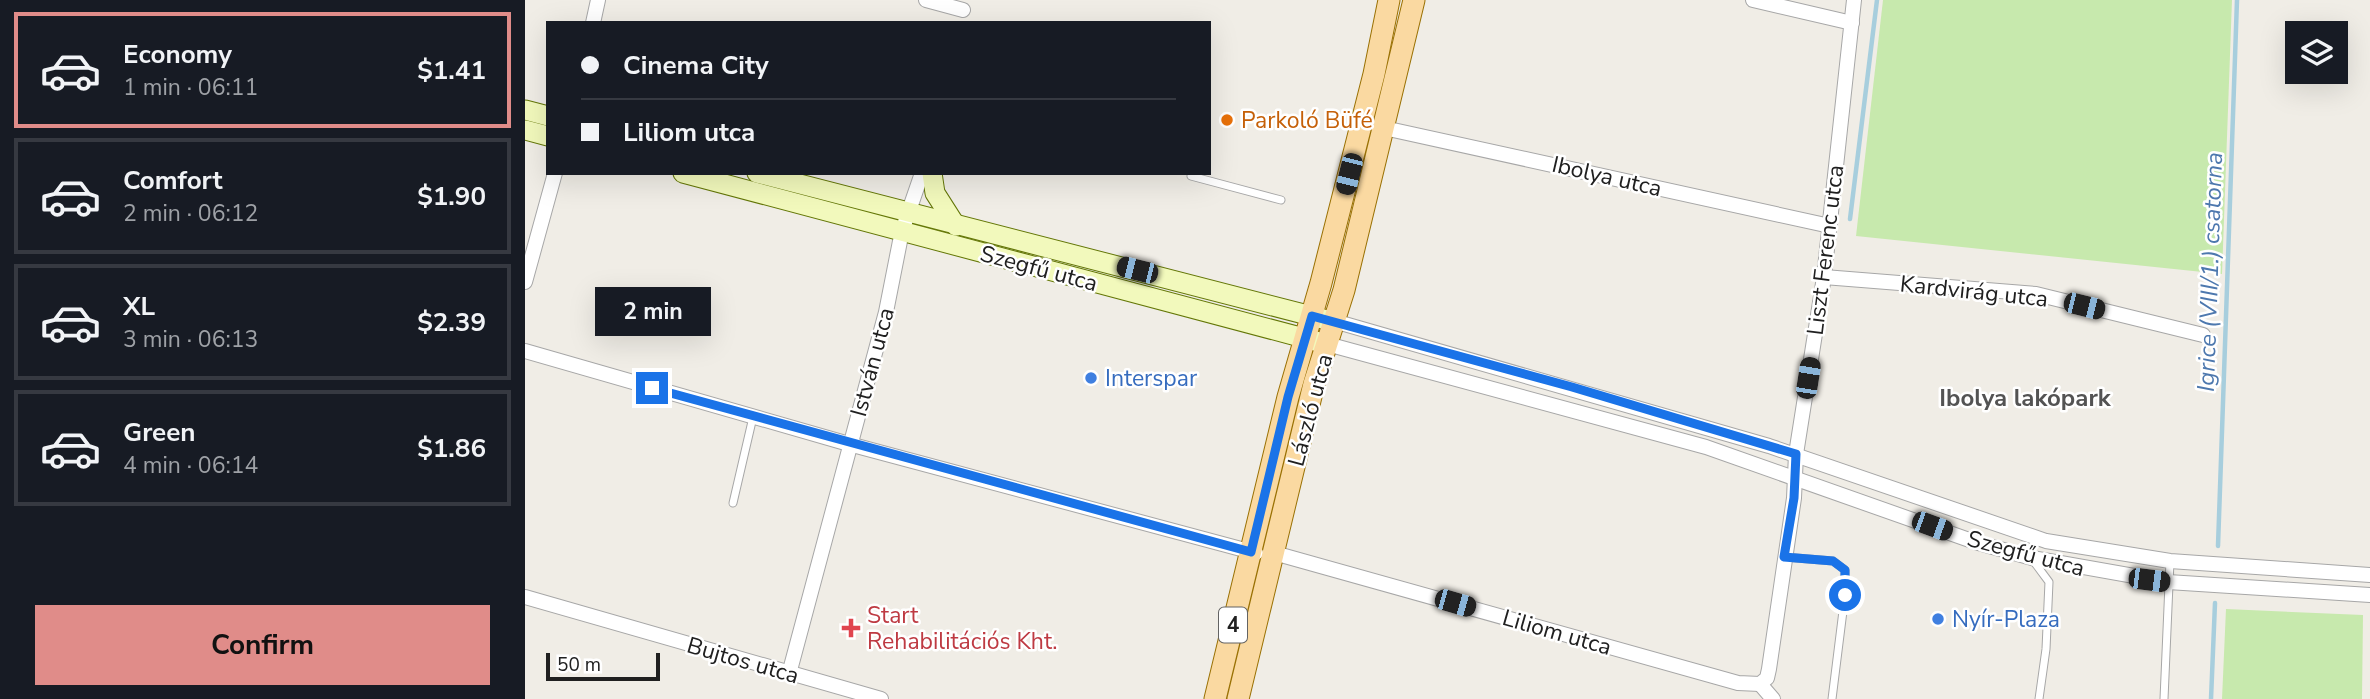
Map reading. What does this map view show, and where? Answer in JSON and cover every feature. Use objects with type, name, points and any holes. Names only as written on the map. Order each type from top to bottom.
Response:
[{"type":"main road","name":"László utca","points":[[1215,699],[1304,339],[1374,74],[1389,0]]},
{"type":"main road","name":"László utca","points":[[1238,699],[1314,384],[1334,321],[1384,128],[1413,0]]},
{"type":"street","points":[[593,21],[598,0]]},
{"type":"street","points":[[926,0],[962,11]]},
{"type":"street","points":[[1753,0],[1852,23]]},
{"type":"street","name":"Liszt Ferenc utca","points":[[1760,684],[1767,678],[1769,668],[1796,454],[1824,276],[1854,0]]},
{"type":"street","points":[[525,110],[546,115]]},
{"type":"street","name":"Ibolya utca","points":[[1384,128],[1830,226]]},
{"type":"street","points":[[525,130],[546,135]]},
{"type":"street","points":[[525,282],[554,175]]},
{"type":"street","name":"Szegfű utca","points":[[692,175],[904,223],[956,226],[1334,321],[1796,454],[2046,541],[2170,561],[2370,575]]},
{"type":"street","name":"Szegfű utca","points":[[763,175],[904,223],[1304,339],[1706,447],[1975,542],[2032,558],[2168,582],[2370,595]]},
{"type":"street","name":"István utca","points":[[789,674],[886,312],[904,223],[921,175]]},
{"type":"street","points":[[932,175],[935,193],[956,226]]},
{"type":"street","name":"Kardvirág utca","points":[[1824,276],[2036,294],[2203,335]]},
{"type":"street","points":[[525,351],[849,444],[1251,552],[1263,560],[1266,586]]},
{"type":"street","name":"Liliom utca","points":[[1274,553],[1738,683],[1760,684]]},
{"type":"street","name":"Bujtos utca","points":[[525,597],[881,699]]},
{"type":"street","points":[[1760,684],[1773,699]]},
{"type":"lane","points":[[1191,176],[1281,200]]},
{"type":"lane","points":[[733,503],[753,417]]},
{"type":"lane","points":[[1784,557],[1833,561],[1845,570],[1832,699]]},
{"type":"lane","points":[[2032,558],[2049,582],[2039,699]]},
{"type":"lane","points":[[2164,699],[2170,561]]},
{"type":"green space","points":[[1883,0],[2232,0],[2222,274],[1856,236]]},
{"type":"green space","points":[[2226,609],[2363,615],[2362,699],[2222,699]]},
{"type":"waterway","points":[[1850,219],[1877,0]]},
{"type":"waterway","name":"Igrice (VIII/1.) csatorna","points":[[2218,546],[2237,0]]},
{"type":"waterway","name":"Igrice (VIII/1.) csatorna","points":[[2211,699],[2215,603]]},
{"type":"place","name":"Parkoló Büfé","points":[[1227,120]]},
{"type":"place","name":"Interspar","points":[[1091,378]]},
{"type":"place","name":"Nyír-Plaza","points":[[1938,619]]},
{"type":"place","name":"Start Rehabilitációs Kht.","points":[[851,628]]},
{"type":"district","name":"Ibolya lakópark","points":[[2025,398]]},
{"type":"route","points":[[652,388],[876,452],[1251,552],[1296,366],[1312,316],[1572,387],[1796,454],[1794,498],[1784,557],[1833,561],[1845,570],[1845,595]]}]
